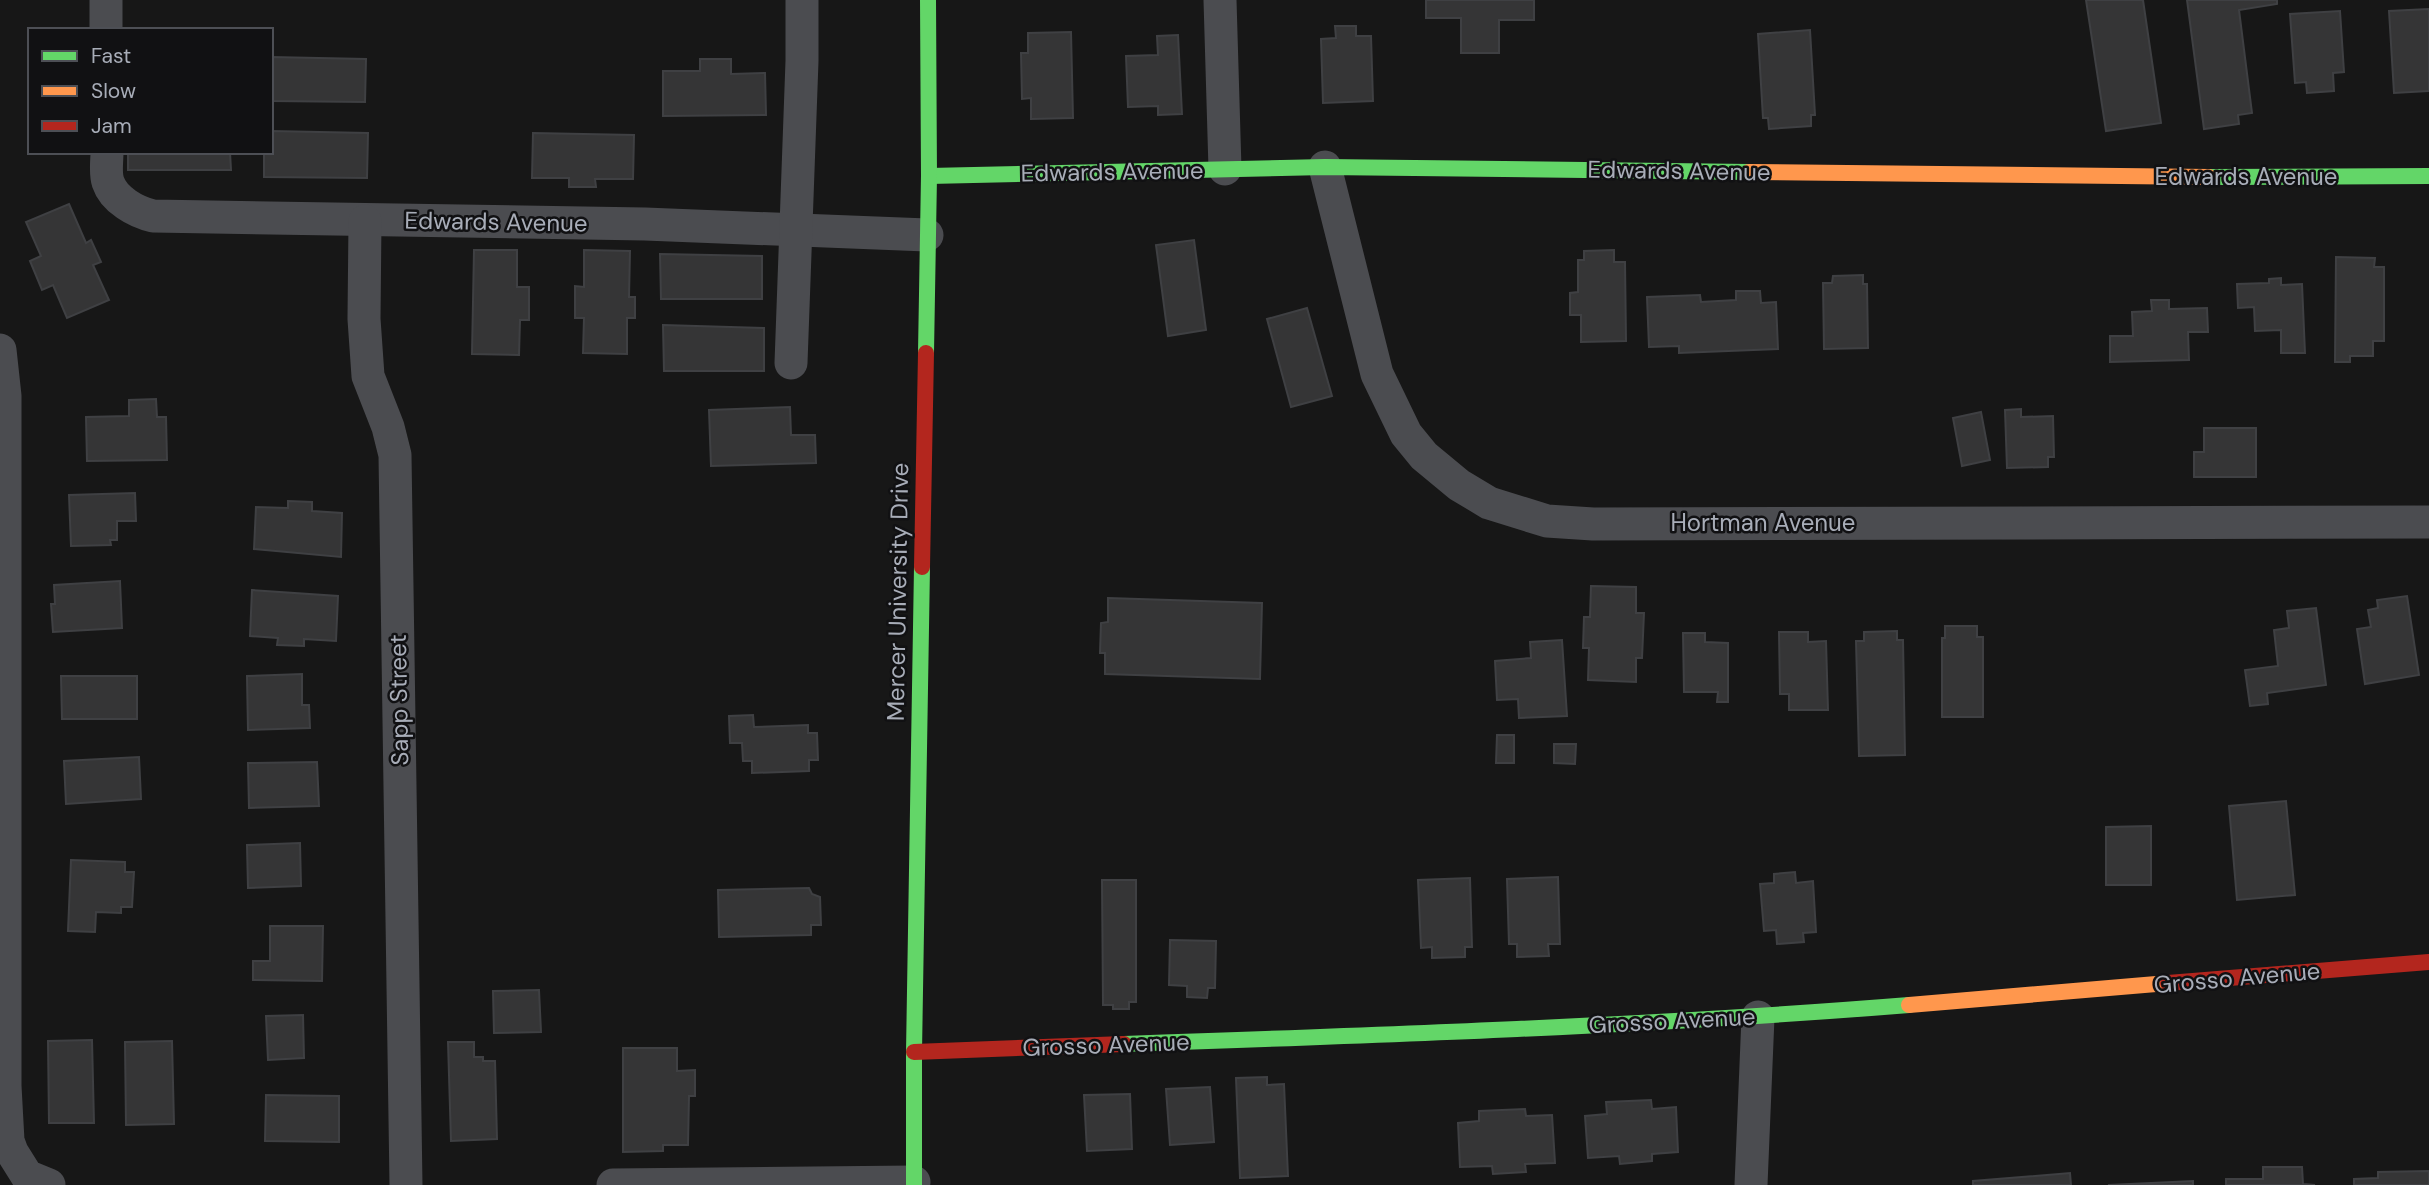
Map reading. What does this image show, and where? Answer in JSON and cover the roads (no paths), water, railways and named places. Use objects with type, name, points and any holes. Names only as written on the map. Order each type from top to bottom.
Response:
[{"type":"street","points":[[106,0],[106,28]]},
{"type":"street","points":[[791,363],[802,0]]},
{"type":"street","name":"Mercer University Drive","points":[[914,1183],[929,176],[928,0]]},
{"type":"street","points":[[1220,0],[1225,169]]},
{"type":"street","name":"Edwards Avenue","points":[[107,154],[107,179],[113,192],[138,212],[153,216],[645,225],[927,234]]},
{"type":"street","name":"Edwards Avenue","points":[[929,176],[1325,167],[2317,178],[2429,176]]},
{"type":"street","name":"Hortman Avenue","points":[[1325,167],[1377,374],[1406,434],[1424,456],[1459,485],[1489,503],[1547,521],[1593,524],[2429,522]]},
{"type":"street","name":"Sapp Street","points":[[365,221],[364,319],[368,376],[388,427],[395,455],[406,1185]]},
{"type":"street","points":[[0,350],[3,1087],[8,1141],[12,1152],[38,1180]]},
{"type":"street","name":"Grosso Avenue","points":[[914,1052],[1485,1031],[1758,1017],[2429,962]]},
{"type":"street","points":[[1751,1185],[1758,1017]]},
{"type":"street","points":[[613,1185],[914,1183]]}]
